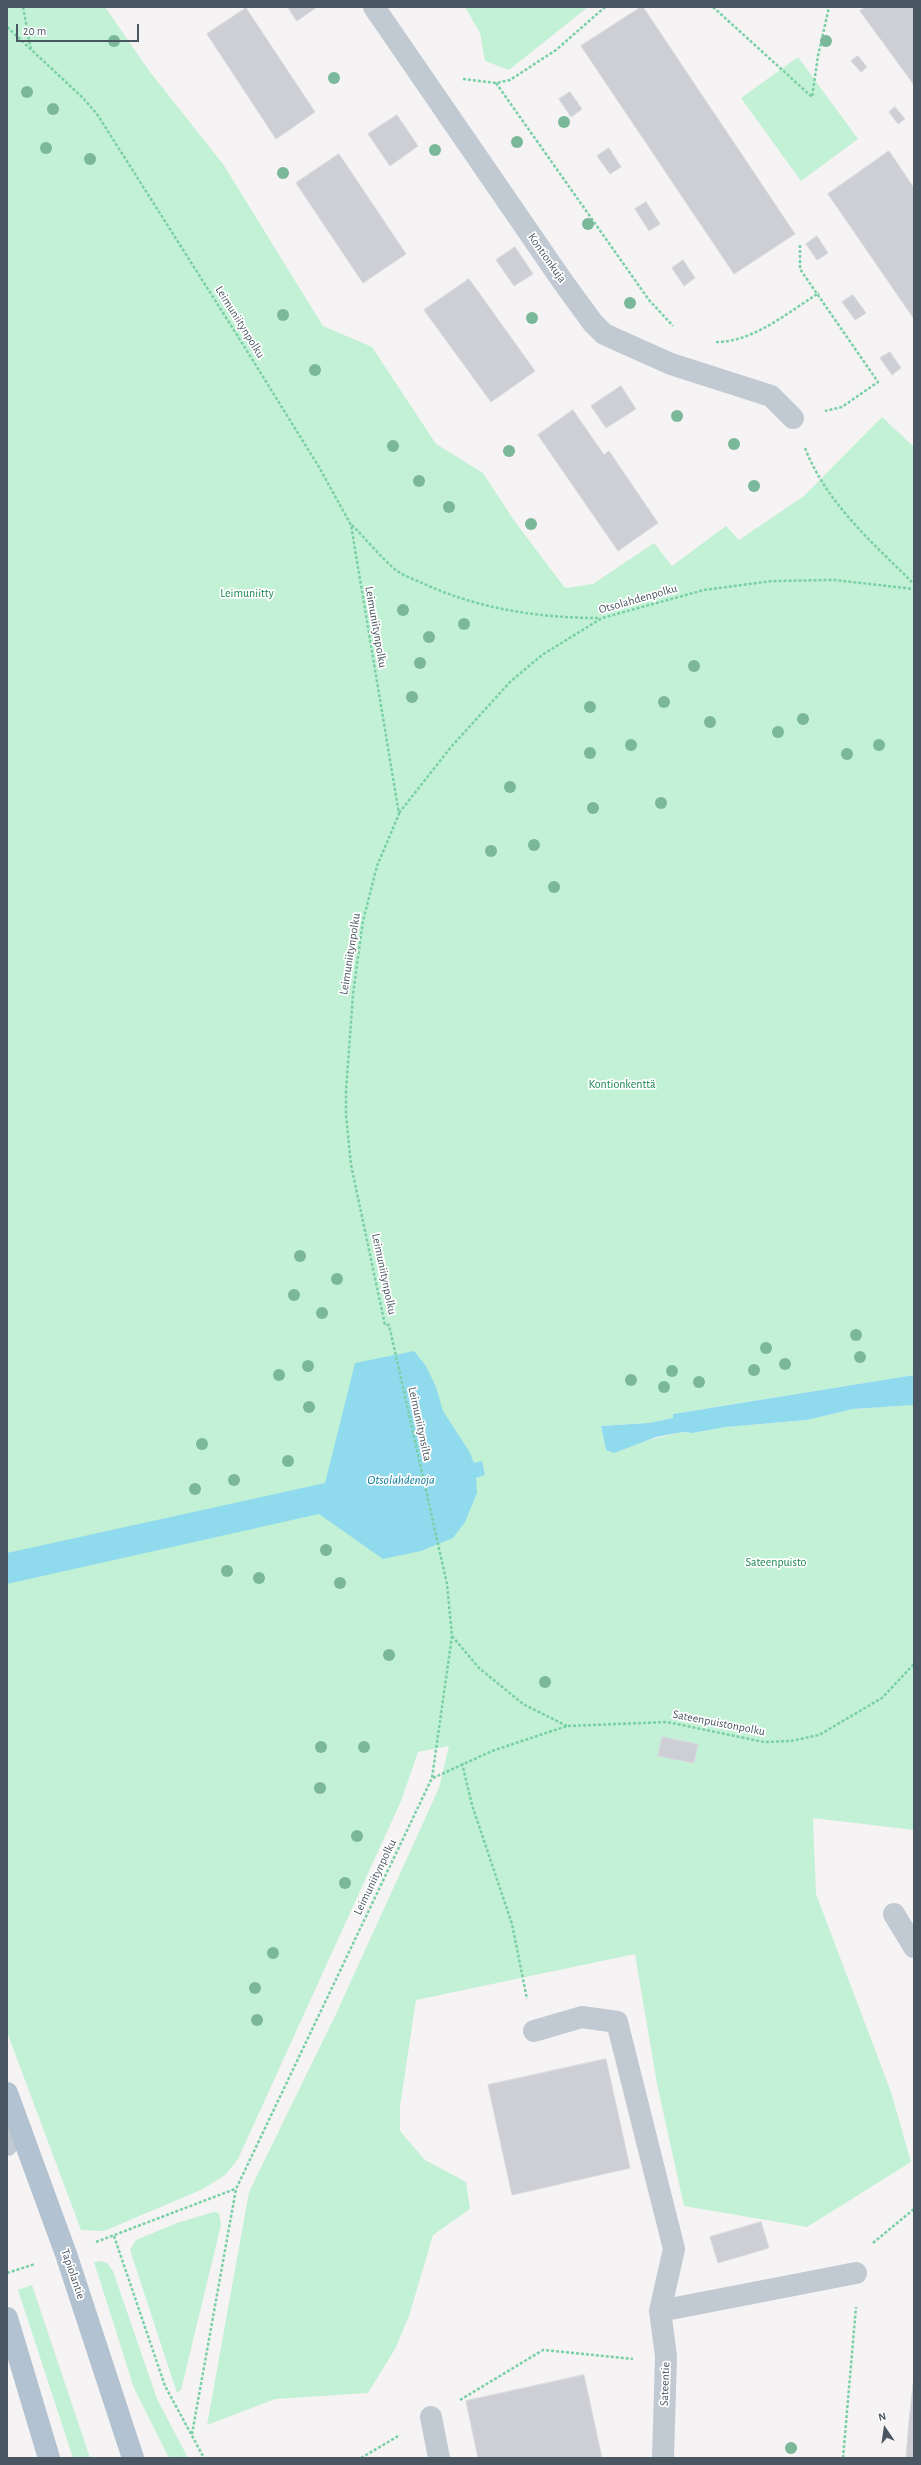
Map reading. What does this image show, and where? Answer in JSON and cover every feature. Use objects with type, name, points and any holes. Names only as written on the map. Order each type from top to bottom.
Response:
[{"type":"main road","name":"Tapiolantie","points":[[7,2093],[12,2136],[66,2254],[133,2458]]},
{"type":"main road","points":[[7,2318],[49,2458]]},
{"type":"street","name":"Kontionkuja","points":[[374,7],[563,282],[593,323],[604,334],[671,364],[771,396],[793,418]]},
{"type":"street","points":[[894,1914],[914,1947]]},
{"type":"street","points":[[534,2031],[582,2017],[617,2022],[674,2249],[660,2311],[856,2273]]},
{"type":"street","name":"Sateentie","points":[[660,2311],[666,2356],[663,2458]]},
{"type":"street","points":[[431,2417],[439,2458]]},
{"type":"path","points":[[22,7],[32,50]]},
{"type":"path","points":[[420,73],[496,83],[510,80],[556,50],[605,7]]},
{"type":"path","points":[[713,7],[812,97],[818,56],[829,7]]},
{"type":"path","name":"Leimuniitynpolku","points":[[7,27],[84,98],[97,114],[319,467],[351,525],[399,814],[377,866],[364,921],[353,994],[346,1115],[351,1165],[385,1325],[389,1325]]},
{"type":"path","points":[[496,83],[649,300],[675,327]]},
{"type":"path","points":[[800,245],[800,269],[819,293],[878,382],[842,407],[793,418],[807,454],[833,498],[858,529],[914,584]]},
{"type":"path","points":[[710,342],[738,339],[758,331],[819,293]]},
{"type":"path","points":[[351,525],[398,571],[448,594],[499,609],[528,614],[557,618],[602,618]]},
{"type":"path","name":"Otsolahdenpolku","points":[[399,814],[451,747],[510,682],[542,655],[602,618],[704,590],[772,581],[834,580],[914,589]]},
{"type":"path","name":"Leimuniitynsilta","points":[[389,1325],[439,1554]]},
{"type":"path","name":"Leimuniitynpolku","points":[[192,2434],[236,2188],[432,1778],[452,1636],[447,1584],[439,1554]]},
{"type":"path","points":[[452,1636],[479,1668],[523,1704],[567,1726]]},
{"type":"path","name":"Sateenpuistonpolku","points":[[432,1778],[462,1763],[492,1751],[567,1726],[667,1722],[764,1742],[791,1741],[819,1735],[882,1698],[914,1664]]},
{"type":"path","points":[[462,1763],[472,1805],[512,1924],[517,1957],[534,2031]]},
{"type":"path","points":[[7,2273],[66,2254],[236,2188]]},
{"type":"path","points":[[843,2458],[855,2320],[856,2273],[863,2252],[914,2209]]},
{"type":"path","points":[[114,2236],[165,2386],[204,2458]]},
{"type":"path","points":[[361,2458],[543,2350],[640,2360],[666,2356]]},
{"type":"green space","points":[[7,7],[105,7],[150,72],[223,164],[323,326],[372,347],[436,444],[483,473],[513,519],[565,588],[593,584],[654,543],[672,566],[726,526],[739,540],[804,496],[882,417],[914,447],[914,1375],[673,1414],[673,1418],[648,1423],[601,1426],[606,1450],[683,1432],[692,1433],[726,1427],[807,1420],[853,1409],[914,1405],[914,1830],[813,1818],[816,1894],[891,2092],[911,2162],[807,2227],[684,2206],[657,2084],[635,1954],[416,2000],[400,2106],[400,2131],[425,2160],[466,2182],[470,2209],[433,2235],[409,2316],[395,2349],[368,2393],[275,2399],[207,2425],[249,2192],[335,2016],[439,1788],[449,1746],[418,1752],[401,1801],[238,2159],[225,2175],[203,2189],[104,2231],[81,2230],[7,2032]]},
{"type":"green space","points":[[465,7],[588,7],[509,70],[485,61],[480,33]]},
{"type":"green space","points":[[798,57],[858,139],[801,181],[741,98]]},
{"type":"green space","points":[[214,2212],[219,2213],[221,2225],[181,2390],[177,2393],[130,2250],[136,2240],[177,2223]]},
{"type":"green space","points":[[100,2261],[107,2263],[113,2271],[157,2399],[188,2458],[169,2458],[134,2388],[94,2262]]},
{"type":"green space","points":[[32,2285],[90,2458],[73,2458],[18,2290]]},
{"type":"water","name":"Otsolahdenoja","points":[[414,1351],[426,1366],[436,1387],[443,1411],[469,1451],[474,1463],[482,1461],[485,1475],[476,1478],[477,1493],[465,1522],[453,1538],[421,1551],[383,1559],[319,1514],[7,1584],[7,1553],[325,1483],[355,1363]]},
{"type":"water","points":[[914,1375],[914,1405],[853,1409],[807,1420],[726,1427],[692,1433],[683,1432],[656,1437],[614,1453],[606,1450],[601,1426],[648,1423],[673,1418],[673,1414]]},
{"type":"building","points":[[288,7],[317,7],[297,21]]},
{"type":"building","points":[[643,7],[795,234],[734,274],[581,46]]},
{"type":"building","points":[[866,7],[914,7],[914,85],[860,11]]},
{"type":"building","points":[[246,8],[315,112],[276,139],[207,34]]},
{"type":"building","points":[[858,56],[867,67],[861,72],[851,61]]},
{"type":"building","points":[[570,92],[582,109],[571,117],[559,99]]},
{"type":"building","points":[[895,107],[905,119],[898,124],[889,112]]},
{"type":"building","points":[[397,115],[418,146],[390,166],[368,134]]},
{"type":"building","points":[[609,148],[621,167],[610,174],[597,156]]},
{"type":"building","points":[[889,151],[914,188],[914,319],[828,194]]},
{"type":"building","points":[[339,154],[406,254],[363,283],[296,183]]},
{"type":"building","points":[[646,202],[660,224],[649,231],[635,209]]},
{"type":"building","points":[[817,236],[828,253],[817,260],[806,244]]},
{"type":"building","points":[[515,247],[533,274],[514,286],[496,260]]},
{"type":"building","points":[[683,260],[695,278],[684,286],[672,268]]},
{"type":"building","points":[[469,279],[535,371],[491,402],[424,310]]},
{"type":"building","points":[[853,295],[866,313],[855,320],[842,302]]},
{"type":"building","points":[[890,352],[901,368],[892,375],[880,358]]},
{"type":"building","points":[[621,386],[636,409],[606,428],[591,406]]},
{"type":"building","points":[[573,410],[604,455],[609,451],[658,523],[618,551],[538,435]]},
{"type":"building","points":[[662,1737],[698,1744],[694,1763],[658,1756]]},
{"type":"building","points":[[606,2059],[630,2168],[512,2195],[488,2085]]},
{"type":"building","points":[[761,2222],[769,2248],[718,2263],[710,2237]]},
{"type":"building","points":[[584,2375],[602,2458],[478,2458],[466,2401]]},
{"type":"building","points":[[914,2376],[914,2458],[906,2458],[909,2421]]},
{"type":"park label","name":"Leimuniitty","points":[[247,593]]},
{"type":"park label","name":"Kontionkenttä","points":[[622,1084]]},
{"type":"park label","name":"Sateenpuisto","points":[[776,1562]]}]
